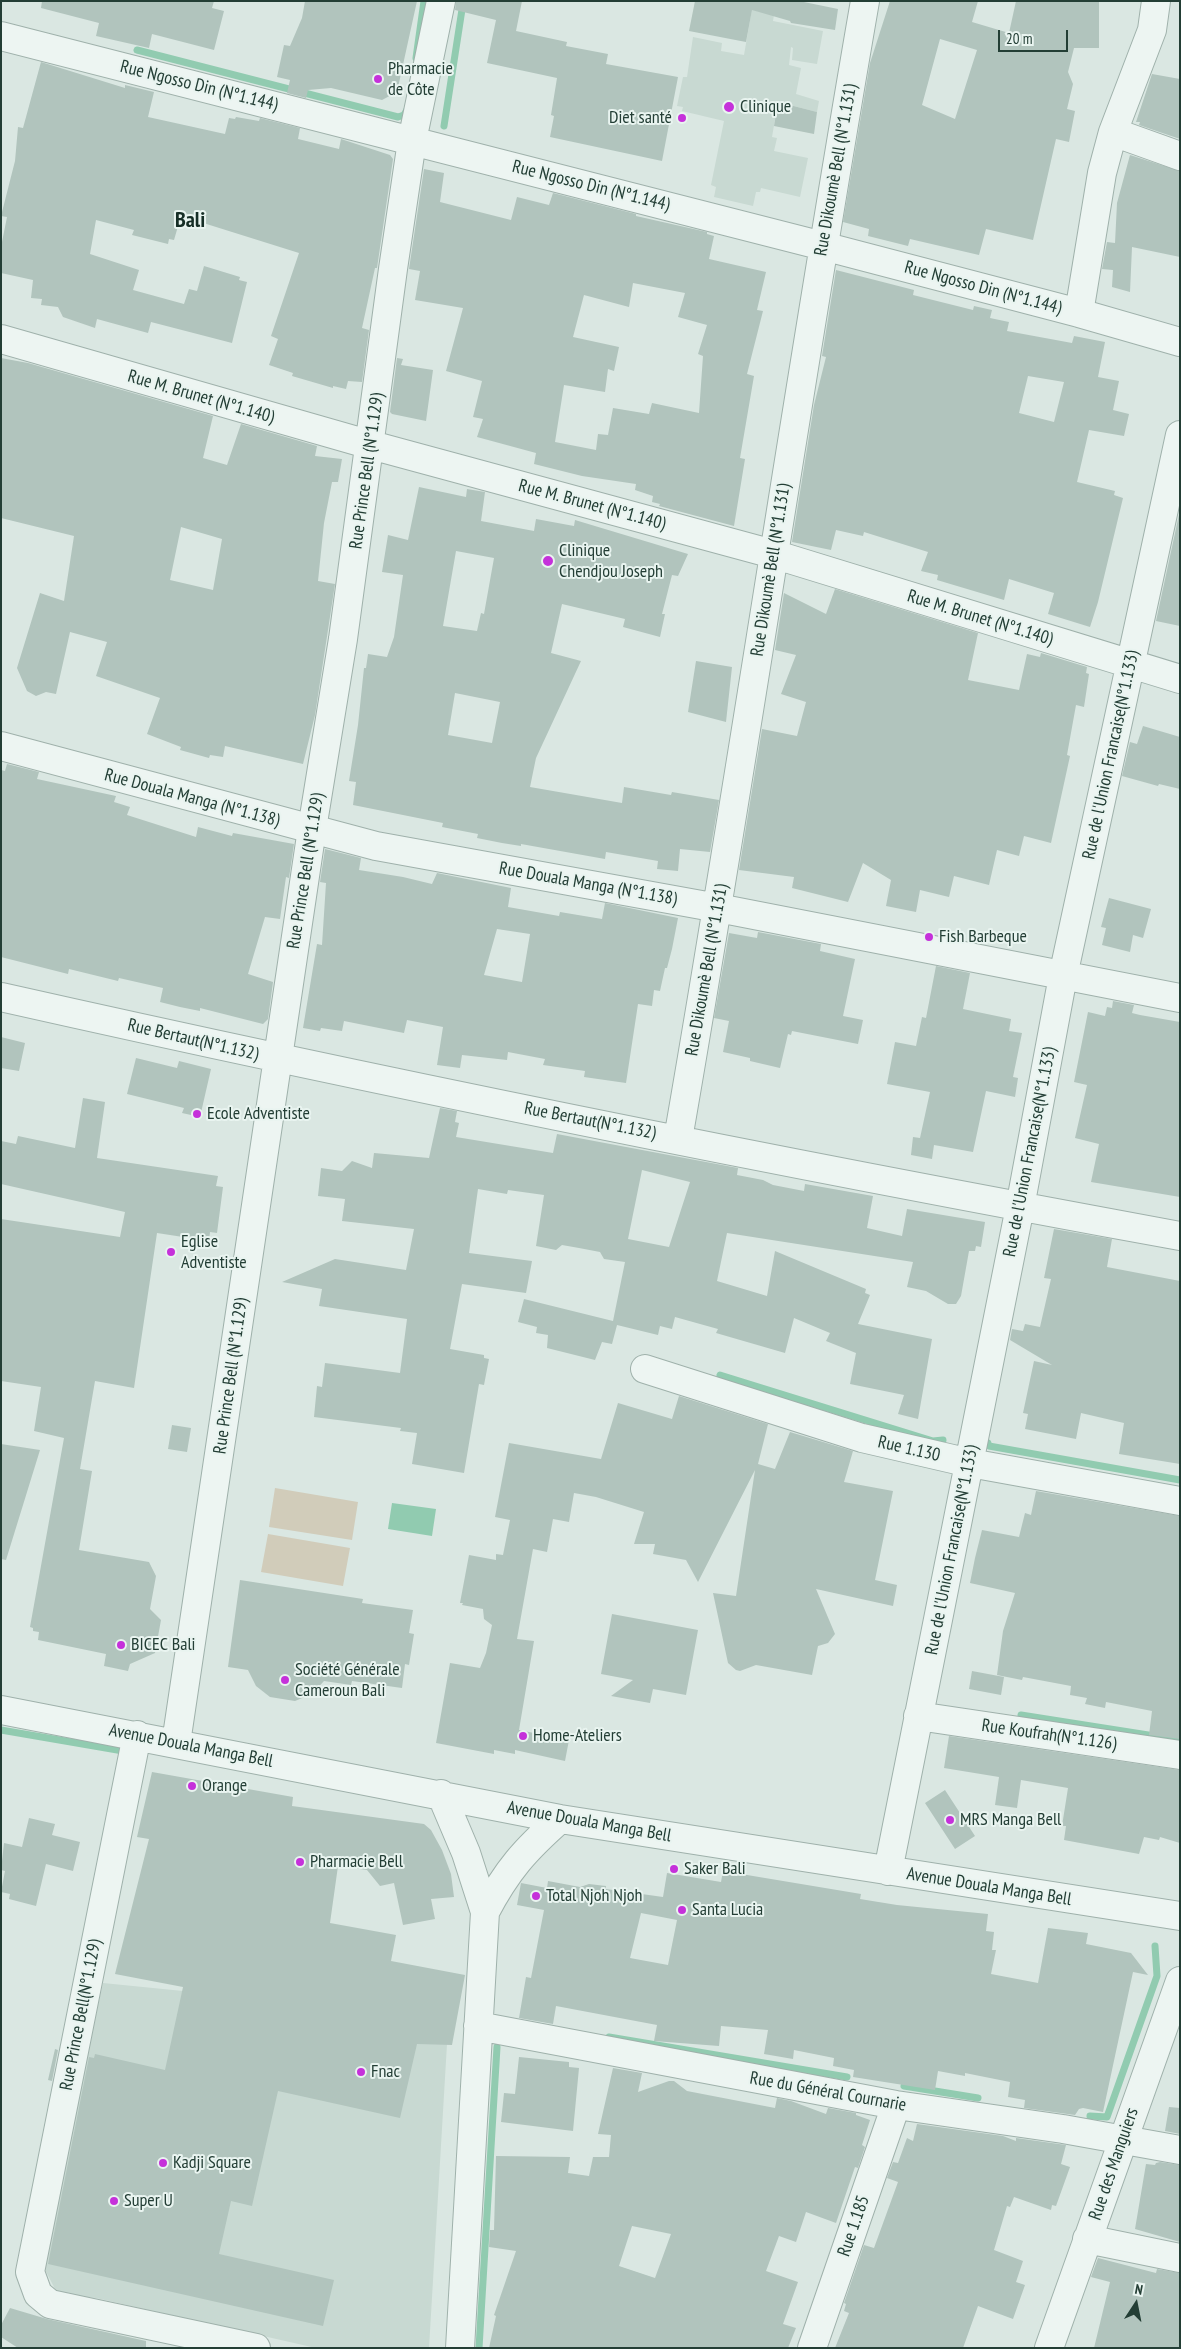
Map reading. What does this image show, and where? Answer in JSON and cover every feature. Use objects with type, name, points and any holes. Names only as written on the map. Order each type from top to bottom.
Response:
[{"type":"street","name":"Rue Prince Bell (N°1.129)","points":[[176,1743],[312,830],[343,639],[412,141],[441,1]]},
{"type":"street","name":"Rue Dikoumè Bell (N°1.131)","points":[[678,1139],[718,908],[773,554],[865,1]]},
{"type":"street","points":[[1079,313],[1102,173],[1113,132],[1152,30],[1156,1]]},
{"type":"street","name":"Rue Ngosso Din (N°1.144)","points":[[1,36],[823,246],[1079,313],[1180,342]]},
{"type":"street","points":[[1113,132],[1180,156]]},
{"type":"street","name":"Rue M. Brunet (N°1.140)","points":[[1,339],[371,445],[773,554],[1180,679]]},
{"type":"street","name":"Rue de l'Union Francaise(N°1.133)","points":[[888,1871],[970,1463],[1063,976],[1180,435]]},
{"type":"street","name":"Rue Douala Manga (N°1.138)","points":[[1,746],[376,846],[718,908],[1180,998]]},
{"type":"street","name":"Rue Bertaut(N°1.132)","points":[[1,997],[278,1059],[1020,1207],[1180,1236]]},
{"type":"street","name":"Rue 1.130","points":[[645,1369],[862,1438],[970,1463],[1180,1501]]},
{"type":"street","name":"Avenue Douala Manga Bell","points":[[1,1710],[441,1794],[560,1819],[1180,1916]]},
{"type":"street","name":"Rue Koufrah(N°1.126)","points":[[918,1716],[1180,1755]]},
{"type":"street","name":"Rue Prince Bell(N°1.129)","points":[[137,1735],[30,2272],[38,2294],[50,2304],[256,2348]]},
{"type":"street","points":[[441,1794],[466,1853],[485,1912],[460,2348]]},
{"type":"street","points":[[485,1912],[503,1879],[529,1846],[560,1819]]},
{"type":"street","name":"Rue des Manguiers","points":[[1049,2348],[1180,1981]]},
{"type":"street","name":"Rue du Général Cournarie","points":[[478,2026],[896,2105],[1063,2129],[1180,2150]]},
{"type":"street","name":"Rue 1.185","points":[[812,2348],[896,2105]]},
{"type":"street","points":[[1087,2238],[1180,2258]]},
{"type":"shaded area","name":"Clinique","points":[[752,9],[774,15],[773,21],[823,31],[817,64],[792,60],[793,48],[791,47],[789,65],[801,68],[796,94],[819,101],[817,112],[778,102],[772,137],[777,138],[774,151],[808,158],[800,197],[761,188],[760,192],[756,192],[753,206],[714,197],[716,187],[711,185],[724,121],[682,111],[683,107],[677,106],[683,77],[687,77],[693,37],[722,43],[721,51],[744,55]]},
{"type":"shaded area","points":[[275,1488],[358,1502],[352,1540],[269,1527]]},
{"type":"shaded area","points":[[392,1503],[436,1509],[432,1536],[388,1529]]},
{"type":"shaded area","points":[[268,1534],[350,1548],[343,1586],[261,1572]]},
{"type":"shaded area","points":[[103,1983],[183,1991],[447,2044],[429,2348],[316,2348],[96,2298],[62,2295],[55,2289],[41,2262]]},
{"type":"building","points":[[42,1],[214,1],[212,8],[224,11],[214,50],[152,34],[149,48],[96,36],[99,23],[41,8]]},
{"type":"building","points":[[305,1],[417,1],[397,92],[382,100],[331,88],[308,90],[306,98],[287,93],[290,80],[277,77],[284,45],[290,46],[302,18]]},
{"type":"building","points":[[456,1],[522,1],[516,31],[567,42],[566,46],[608,54],[606,64],[678,77],[662,161],[550,137],[554,116],[551,115],[557,78],[487,63],[496,20],[455,10]]},
{"type":"building","points":[[695,1],[799,1],[838,9],[835,30],[791,23],[790,21],[752,10],[746,42],[689,31]]},
{"type":"building","points":[[890,1],[978,1],[972,22],[1009,33],[1016,1],[1099,1],[1099,48],[1074,48],[1068,72],[1073,84],[1067,109],[1075,111],[1069,142],[1056,139],[1033,240],[986,229],[979,255],[910,239],[908,246],[868,236],[869,229],[843,222],[870,63]],"holes":[[[940,39],[977,50],[955,119],[922,105]]]},
{"type":"building","points":[[41,62],[125,88],[125,85],[154,92],[148,117],[225,134],[229,118],[235,119],[236,117],[259,121],[260,118],[300,128],[298,139],[339,149],[341,139],[390,155],[393,159],[377,268],[375,268],[362,328],[369,330],[362,382],[348,381],[346,389],[333,386],[333,388],[292,376],[293,373],[269,365],[278,339],[271,336],[299,253],[181,216],[174,240],[169,239],[168,244],[132,235],[134,230],[96,220],[90,254],[139,270],[133,290],[184,304],[189,289],[197,291],[204,266],[240,277],[239,280],[247,282],[232,343],[151,322],[148,333],[97,319],[95,328],[63,317],[58,307],[41,305],[42,299],[31,298],[33,280],[1,273],[1,247],[7,217],[1,216],[15,161],[18,127],[23,128]]},
{"type":"building","points":[[1152,74],[1180,79],[1180,139],[1139,125],[1140,122],[1136,122]]},
{"type":"building","points":[[778,102],[817,112],[814,134],[774,126]]},
{"type":"building","points":[[1130,155],[1180,171],[1180,257],[1132,247],[1130,292],[1112,287],[1113,270],[1102,269],[1107,242],[1115,243],[1117,203]]},
{"type":"building","points":[[424,169],[444,173],[440,202],[511,220],[517,197],[549,205],[553,193],[636,214],[636,216],[707,232],[707,234],[714,236],[709,259],[766,272],[757,310],[763,311],[747,374],[754,376],[740,458],[745,459],[734,526],[659,506],[660,504],[652,502],[653,496],[635,490],[636,484],[582,476],[534,464],[536,453],[477,437],[483,419],[473,417],[482,381],[446,371],[463,308],[415,300],[420,271],[409,269]],"holes":[[[633,283],[685,293],[678,317],[707,325],[698,354],[703,356],[699,413],[652,403],[649,414],[613,408],[608,435],[598,434],[596,450],[555,442],[564,385],[605,392],[608,369],[614,371],[619,347],[573,337],[584,295],[629,307]]]},
{"type":"building","points":[[836,270],[914,290],[913,295],[973,310],[974,306],[992,310],[990,318],[1009,322],[1007,331],[1072,343],[1074,336],[1105,342],[1098,377],[1119,381],[1113,410],[1129,414],[1124,436],[1089,430],[1077,482],[1115,491],[1114,495],[1123,498],[1098,602],[1090,627],[1048,614],[1054,593],[1009,579],[1004,600],[937,580],[938,575],[921,571],[928,552],[864,532],[863,536],[836,530],[831,550],[792,542],[814,405],[826,357],[822,356]],"holes":[[[1028,376],[1064,382],[1054,422],[1019,413]]]},
{"type":"building","points":[[1,358],[28,363],[213,416],[203,458],[227,465],[241,424],[317,446],[315,456],[342,459],[338,482],[332,482],[324,523],[318,581],[335,584],[315,715],[303,764],[225,746],[223,757],[210,755],[209,758],[180,750],[181,747],[147,734],[160,698],[96,676],[107,642],[70,632],[56,694],[46,692],[36,696],[27,691],[17,668],[40,593],[64,601],[74,536],[1,518]],"holes":[[[181,527],[222,539],[213,590],[170,580]]]},
{"type":"building","points":[[397,358],[403,359],[401,365],[433,370],[426,421],[390,412]]},
{"type":"building","points":[[419,487],[466,497],[467,489],[485,492],[481,521],[534,531],[536,519],[574,526],[575,520],[688,554],[678,576],[672,575],[662,614],[665,614],[660,637],[623,627],[625,619],[562,604],[551,653],[581,661],[536,758],[530,787],[622,803],[624,787],[671,795],[672,792],[719,800],[710,852],[680,849],[678,871],[657,869],[658,861],[606,852],[605,859],[521,844],[521,846],[502,843],[477,838],[478,834],[442,827],[443,823],[353,805],[356,782],[349,781],[358,725],[364,668],[366,668],[368,654],[387,657],[394,637],[403,575],[382,572],[388,535],[408,540]],"holes":[[[456,551],[494,558],[484,614],[481,613],[477,631],[443,626]],[[455,693],[500,702],[492,743],[448,735]]]},
{"type":"building","points":[[1180,510],[1180,626],[1156,621]]},
{"type":"building","points":[[835,589],[978,633],[968,680],[1019,690],[1027,654],[1040,657],[1041,653],[1087,667],[1086,673],[1089,674],[1084,707],[1076,705],[1067,755],[1070,756],[1051,843],[1024,836],[1019,856],[997,850],[989,885],[954,876],[949,897],[920,890],[916,912],[886,906],[891,880],[863,863],[848,902],[792,888],[794,877],[739,870],[762,729],[797,736],[806,702],[781,694],[796,655],[775,650],[784,593],[826,614]]},
{"type":"building","points":[[696,661],[732,667],[726,722],[688,712]]},
{"type":"building","points":[[1143,726],[1180,737],[1180,789],[1159,784],[1158,786],[1122,776],[1130,742],[1137,744]]},
{"type":"building","points":[[7,764],[39,772],[37,779],[116,796],[114,802],[130,807],[127,815],[196,837],[198,827],[232,836],[233,833],[294,844],[289,878],[286,877],[280,919],[265,917],[248,974],[273,982],[268,1019],[263,1024],[200,1008],[200,1011],[180,1007],[160,1002],[163,988],[119,978],[118,981],[69,969],[68,974],[1,957],[1,770],[5,771]]},
{"type":"building","points":[[325,849],[361,858],[359,870],[432,884],[437,873],[511,888],[508,907],[559,916],[560,912],[602,919],[605,903],[678,918],[672,949],[667,968],[665,968],[660,991],[654,990],[652,1006],[638,1004],[626,1083],[584,1077],[585,1071],[543,1065],[545,1059],[508,1052],[507,1060],[462,1055],[460,1068],[437,1065],[443,1027],[407,1020],[404,1033],[344,1021],[342,1031],[321,1028],[320,1031],[303,1028],[317,944],[322,945],[326,883],[320,882]],"holes":[[[497,929],[530,934],[522,982],[484,975]]]},
{"type":"building","points":[[1109,898],[1151,909],[1143,938],[1133,935],[1130,952],[1102,945],[1106,928],[1101,927]]},
{"type":"building","points":[[758,932],[821,944],[820,951],[855,959],[843,1016],[863,1020],[858,1044],[792,1031],[791,1035],[788,1034],[780,1068],[750,1061],[750,1058],[723,1052],[729,1021],[714,1018],[729,933],[757,938]]},
{"type":"building","points":[[936,966],[970,973],[963,1009],[1011,1019],[1009,1031],[1022,1033],[1013,1077],[1018,1078],[1015,1097],[986,1091],[973,1152],[934,1145],[932,1159],[911,1155],[913,1137],[920,1138],[930,1092],[887,1084],[895,1042],[916,1046],[922,1017],[926,1018]]},
{"type":"building","points":[[1113,1001],[1134,1005],[1132,1013],[1180,1022],[1180,1197],[1091,1182],[1099,1144],[1075,1138],[1087,1085],[1074,1082],[1088,1012],[1105,1016],[1107,1007],[1112,1008]]},
{"type":"building","points":[[1,1037],[25,1043],[19,1071],[1,1068]]},
{"type":"building","points":[[136,1058],[177,1068],[179,1061],[211,1069],[200,1117],[182,1113],[184,1108],[127,1094]]},
{"type":"building","points":[[83,1098],[105,1102],[97,1158],[218,1176],[216,1186],[223,1187],[217,1233],[210,1232],[209,1241],[157,1233],[134,1388],[95,1381],[80,1469],[92,1471],[79,1550],[149,1562],[156,1576],[150,1609],[161,1620],[155,1653],[130,1664],[128,1671],[104,1666],[106,1654],[38,1640],[39,1632],[33,1631],[33,1628],[30,1627],[64,1438],[34,1431],[41,1387],[1,1381],[1,1219],[120,1237],[125,1212],[1,1184],[1,1141],[16,1144],[18,1136],[75,1148]]},
{"type":"building","points":[[440,1108],[457,1111],[455,1122],[459,1123],[456,1137],[553,1153],[557,1134],[738,1168],[737,1175],[763,1180],[773,1185],[804,1191],[805,1184],[873,1196],[867,1228],[902,1236],[907,1209],[985,1222],[981,1247],[976,1246],[975,1251],[969,1251],[961,1296],[956,1304],[948,1304],[926,1291],[907,1287],[913,1262],[727,1233],[717,1281],[767,1296],[775,1251],[866,1289],[865,1293],[870,1295],[858,1324],[932,1339],[918,1419],[898,1414],[904,1395],[850,1384],[856,1353],[826,1341],[830,1333],[794,1318],[785,1353],[716,1333],[718,1329],[675,1317],[672,1329],[660,1326],[658,1335],[617,1325],[612,1344],[602,1342],[595,1360],[547,1348],[548,1335],[536,1333],[537,1327],[518,1322],[524,1299],[613,1321],[625,1262],[604,1259],[600,1252],[579,1248],[562,1245],[556,1250],[536,1246],[544,1195],[508,1190],[507,1194],[478,1189],[469,1253],[532,1261],[526,1293],[462,1284],[450,1349],[484,1355],[484,1358],[489,1359],[484,1385],[479,1384],[464,1473],[412,1464],[417,1433],[400,1431],[401,1428],[314,1417],[317,1386],[322,1387],[325,1363],[400,1373],[407,1319],[319,1306],[322,1289],[282,1282],[335,1259],[406,1270],[414,1229],[342,1221],[345,1199],[318,1196],[321,1168],[342,1171],[352,1161],[372,1168],[374,1153],[429,1158]],"holes":[[[642,1170],[690,1182],[669,1247],[628,1239]]]},
{"type":"building","points":[[1054,1229],[1112,1239],[1107,1267],[1180,1281],[1180,1464],[1119,1454],[1124,1423],[1081,1413],[1076,1439],[1025,1429],[1028,1414],[1023,1413],[1034,1361],[1052,1365],[1010,1340],[1012,1329],[1023,1331],[1025,1324],[1040,1327],[1051,1279],[1044,1278]]},
{"type":"building","points":[[679,1396],[768,1424],[758,1464],[775,1469],[790,1432],[853,1451],[844,1482],[893,1491],[875,1580],[897,1585],[893,1606],[816,1589],[835,1634],[828,1643],[818,1646],[812,1675],[756,1665],[740,1671],[736,1670],[728,1663],[713,1593],[736,1596],[755,1470],[698,1582],[686,1560],[653,1554],[655,1544],[634,1544],[644,1512],[596,1497],[574,1493],[569,1522],[553,1519],[547,1552],[533,1549],[517,1639],[534,1641],[519,1730],[569,1740],[565,1761],[515,1750],[515,1754],[494,1750],[494,1754],[436,1743],[450,1663],[480,1668],[486,1653],[492,1625],[484,1619],[483,1609],[460,1603],[469,1555],[496,1560],[496,1554],[503,1555],[510,1520],[495,1517],[509,1443],[601,1459],[618,1403],[672,1419]]},
{"type":"building","points":[[172,1425],[191,1428],[187,1452],[168,1449]]},
{"type":"building","points":[[1,1444],[40,1450],[6,1560],[1,1559]]},
{"type":"building","points":[[1036,1491],[1180,1516],[1180,1739],[1149,1735],[1152,1711],[1106,1702],[1105,1708],[1085,1704],[1087,1698],[1070,1695],[1071,1686],[1023,1677],[1022,1680],[997,1675],[1003,1631],[1015,1593],[970,1583],[975,1558],[982,1530],[1019,1537],[1025,1513],[1031,1515]]},
{"type":"building","points":[[240,1580],[363,1599],[362,1603],[413,1610],[409,1633],[414,1634],[409,1665],[405,1664],[402,1688],[352,1681],[351,1685],[324,1681],[312,1694],[295,1701],[270,1697],[256,1686],[248,1670],[228,1667]]},
{"type":"building","points":[[612,1614],[698,1630],[686,1695],[653,1689],[650,1703],[611,1696],[633,1680],[601,1674]]},
{"type":"building","points":[[972,1671],[1004,1677],[1001,1695],[969,1689]]},
{"type":"building","points":[[949,1736],[1180,1770],[1180,1843],[1160,1837],[1159,1840],[1144,1837],[1139,1854],[1064,1840],[1066,1826],[1062,1826],[1068,1788],[1021,1780],[1017,1808],[995,1805],[999,1777],[944,1768]]},
{"type":"building","points":[[152,1772],[293,1797],[292,1806],[424,1824],[431,1830],[442,1850],[451,1874],[454,1897],[431,1899],[435,1919],[403,1925],[394,1883],[380,1886],[367,1870],[338,1866],[330,1923],[396,1935],[391,1961],[465,1975],[452,2045],[417,2044],[400,2118],[278,2091],[252,2206],[231,2201],[219,2254],[334,2280],[323,2326],[48,2264],[89,2057],[94,2058],[95,2054],[165,2070],[183,1987],[115,1974],[149,1839],[137,1837]]},
{"type":"building","name":"MRS Manga Bell","points":[[945,1790],[975,1836],[955,1849],[925,1803]]},
{"type":"building","points":[[29,1818],[55,1824],[52,1835],[80,1842],[73,1871],[46,1864],[36,1906],[9,1899],[10,1894],[1,1892],[5,1871],[1,1870],[4,1843],[22,1847]]},
{"type":"building","points":[[723,1871],[861,1894],[860,1899],[897,1905],[988,1914],[986,1931],[994,1932],[992,1950],[996,1950],[991,1974],[1038,1983],[1048,1928],[1088,1933],[1086,1944],[1131,1953],[1148,1975],[1133,1972],[1103,2112],[1083,2108],[1079,2109],[1075,2115],[1024,2108],[1025,2100],[1008,2097],[1010,2082],[965,2073],[965,2076],[938,2071],[935,2090],[853,2077],[854,2070],[833,2066],[834,2058],[794,2050],[793,2059],[764,2054],[768,2030],[721,2026],[719,2046],[654,2041],[657,2025],[556,2006],[553,2024],[519,2018],[526,1977],[531,1978],[544,1910],[517,1905],[521,1883],[547,1888],[548,1881],[580,1887],[589,1884],[606,1886],[606,1889],[663,1897],[667,1873],[721,1882]],"holes":[[[641,1913],[677,1920],[668,1965],[630,1958]]]},
{"type":"building","points":[[55,2049],[58,2050],[52,2081],[48,2080]]},
{"type":"building","points":[[519,2057],[569,2062],[569,2067],[579,2068],[573,2131],[501,2122],[504,2093],[515,2094]]},
{"type":"building","points":[[613,2068],[642,2073],[638,2092],[674,2081],[687,2091],[775,2108],[777,2098],[826,2114],[828,2108],[856,2113],[856,2115],[870,2120],[862,2145],[865,2147],[858,2168],[855,2167],[836,2223],[806,2212],[796,2242],[779,2236],[766,2271],[798,2282],[783,2324],[796,2328],[788,2348],[489,2348],[496,2316],[494,2315],[516,2251],[489,2247],[490,2230],[494,2230],[496,2156],[570,2157],[568,2173],[589,2176],[593,2157],[609,2157],[611,2135],[598,2134]],"holes":[[[632,2226],[671,2234],[655,2278],[619,2266]]]},
{"type":"building","points":[[1169,2107],[1180,2108],[1180,2134],[1165,2131]]},
{"type":"building","points":[[917,2124],[1003,2136],[1016,2141],[1016,2138],[1066,2145],[1061,2164],[1070,2167],[1056,2206],[1052,2205],[1051,2210],[1014,2197],[1010,2207],[1007,2206],[994,2250],[1023,2261],[1016,2282],[1025,2285],[1013,2319],[978,2306],[963,2348],[835,2348],[849,2313],[844,2311],[846,2304],[844,2303],[864,2245],[874,2248],[898,2182],[887,2178],[893,2162],[898,2163],[907,2138],[913,2141]]},
{"type":"building","points":[[1160,2162],[1180,2165],[1180,2242],[1135,2229],[1146,2164],[1155,2165]]},
{"type":"building","points":[[1098,2258],[1156,2273],[1157,2269],[1180,2273],[1180,2348],[1094,2348],[1110,2282],[1091,2277]]},
{"type":"building","points":[[10,2308],[47,2319],[146,2341],[146,2348],[18,2348],[1,2337],[1,2325]]},
{"type":"waterway","points":[[416,58],[424,1]]},
{"type":"waterway","points":[[444,126],[463,3]]},
{"type":"waterway","points":[[137,50],[398,117],[404,115],[408,108]]},
{"type":"waterway","points":[[720,1375],[933,1441],[943,1440]]},
{"type":"waterway","points":[[988,1443],[989,1446],[1180,1480]]},
{"type":"waterway","points":[[1021,1715],[1180,1740]]},
{"type":"waterway","points":[[1,1730],[129,1752]]},
{"type":"waterway","points":[[1090,2116],[1107,2117],[1157,1976],[1155,1946]]},
{"type":"waterway","points":[[609,2037],[847,2077]]},
{"type":"waterway","points":[[479,2348],[497,2047]]},
{"type":"waterway","points":[[904,2086],[978,2098]]},
{"type":"place","name":"Pharmacie de Côte","points":[[378,79]]},
{"type":"place","name":"Clinique","points":[[729,107]]},
{"type":"place","name":"Diet santé","points":[[682,118]]},
{"type":"place","name":"Clinique Chendjou Joseph","points":[[548,561]]},
{"type":"place","name":"Fish Barbeque","points":[[929,937]]},
{"type":"place","name":"Ecole Adventiste","points":[[197,1114]]},
{"type":"place","name":"Eglise Adventiste","points":[[171,1252]]},
{"type":"place","name":"BICEC Bali","points":[[121,1645]]},
{"type":"place","name":"Société Générale Cameroun Bali","points":[[285,1680]]},
{"type":"place","name":"Home-Ateliers","points":[[523,1736]]},
{"type":"place","name":"Orange","points":[[192,1786]]},
{"type":"place","name":"MRS Manga Bell","points":[[950,1820]]},
{"type":"place","name":"Pharmacie Bell","points":[[300,1862]]},
{"type":"place","name":"Saker Bali","points":[[674,1869]]},
{"type":"place","name":"Total Njoh Njoh","points":[[536,1896]]},
{"type":"place","name":"Santa Lucia","points":[[682,1910]]},
{"type":"place","name":"Fnac","points":[[361,2072]]},
{"type":"place","name":"Kadji Square","points":[[163,2163]]},
{"type":"place","name":"Super U","points":[[114,2201]]},
{"type":"district","name":"Bali","points":[[190,221]]}]
